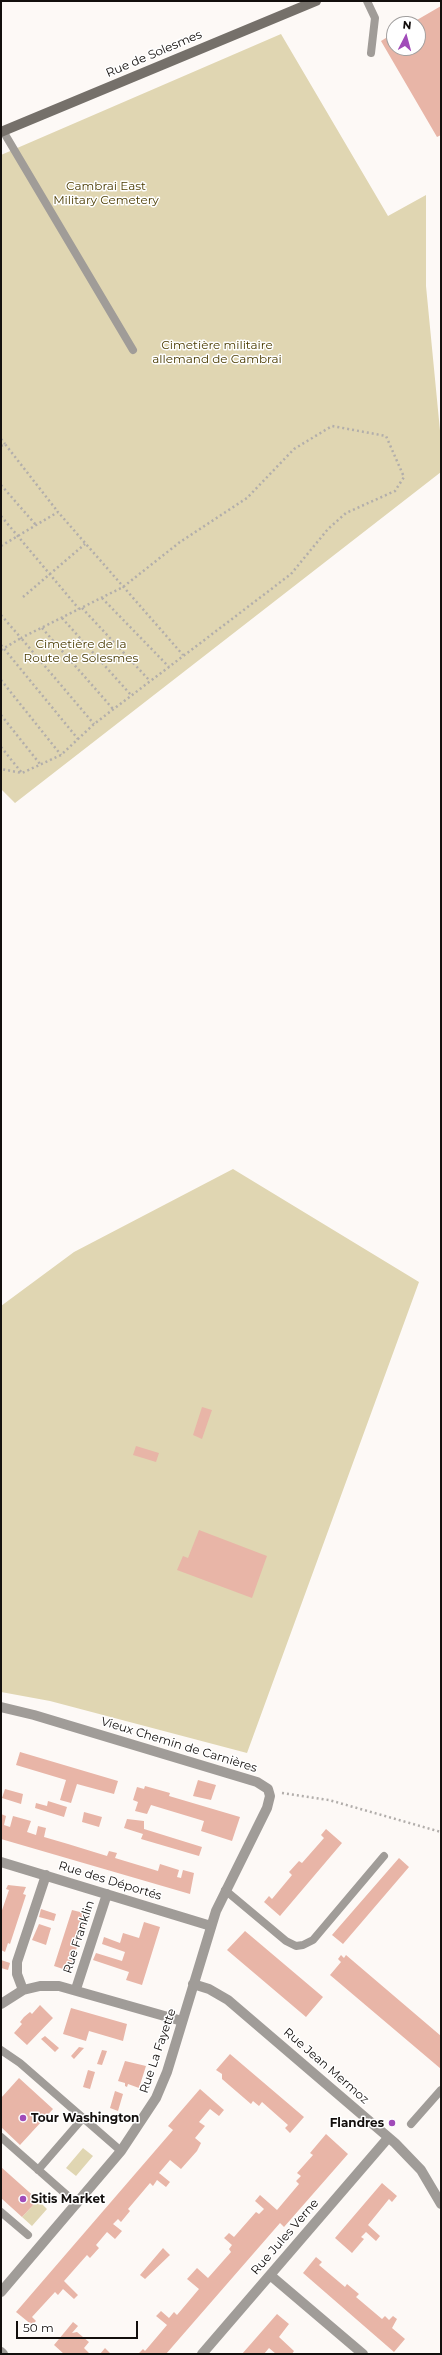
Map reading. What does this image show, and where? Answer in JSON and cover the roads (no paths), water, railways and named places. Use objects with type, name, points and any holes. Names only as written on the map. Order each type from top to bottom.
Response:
[{"type":"main road","name":"Rue de Solesmes","points":[[2,132],[316,1]]},
{"type":"street","name":"Vieux Chemin de Carnières","points":[[1,1707],[34,1714],[257,1782],[266,1786],[270,1792]]},
{"type":"street","name":"Rue La Fayette","points":[[1,2292],[121,2151],[156,2098],[211,1926],[225,1890],[267,1808],[270,1792]]},
{"type":"street","name":"Rue des Déportés","points":[[1,1862],[211,1926]]},
{"type":"street","points":[[23,1990],[17,1974],[17,1962],[46,1876]]},
{"type":"street","name":"Rue Franklin","points":[[76,1989],[107,1894]]},
{"type":"street","name":"Rue Jean Mermoz","points":[[193,1984],[210,1990],[228,2000],[388,2138],[421,2170],[441,2204]]},
{"type":"street","points":[[1,2004],[23,1990],[45,1986],[76,1989],[182,2020]]},
{"type":"street","name":"Rue Jules Verne","points":[[202,2354],[388,2138]]},
{"type":"street","points":[[270,2275],[363,2354]]},
{"type":"lane","points":[[368,1],[375,18],[371,53]]},
{"type":"lane","points":[[2,132],[132,350]]},
{"type":"lane","points":[[225,1890],[286,1941],[296,1946],[303,1945],[313,1940],[384,1856]]},
{"type":"lane","points":[[1,2050],[20,2063],[121,2151]]},
{"type":"lane","points":[[412,2124],[441,2090]]},
{"type":"lane","points":[[38,2170],[83,2118]]},
{"type":"lane","points":[[1,2137],[77,2204]]},
{"type":"lane","points":[[1,2212],[28,2235]]},
{"type":"place","name":"Tour Washington","points":[[23,2118]]},
{"type":"place","name":"Flandres","points":[[392,2123]]},
{"type":"place","name":"Sitis Market","points":[[23,2199]]},
{"type":"park label","name":"Cambrai East Military Cemetery","points":[[106,193]]},
{"type":"park label","name":"Cimetière militaire allemand de Cambrai","points":[[217,352]]},
{"type":"park label","name":"Cimetière de la Route de Solesmes","points":[[81,651]]}]
